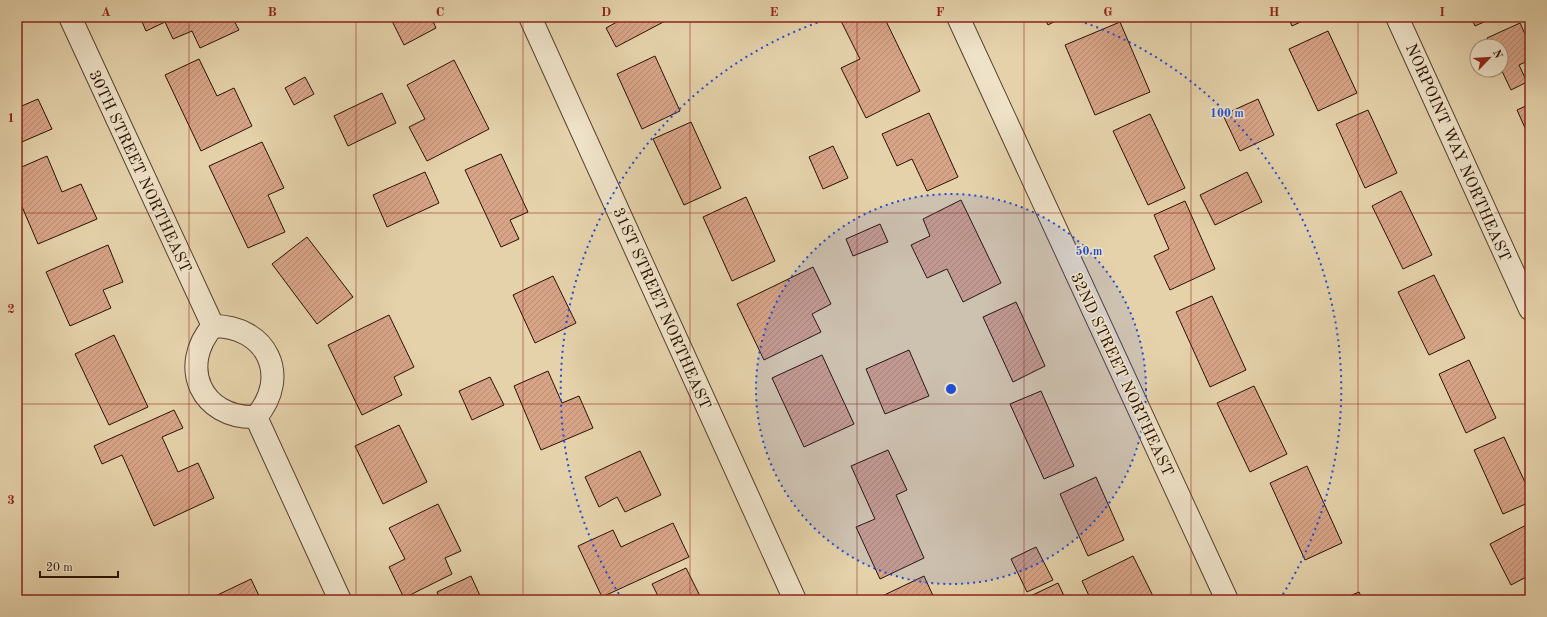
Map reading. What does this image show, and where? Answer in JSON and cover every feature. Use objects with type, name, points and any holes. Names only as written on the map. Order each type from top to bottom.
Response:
[{"type":"street","name":"30TH STREET NORTHEAST","points":[[70,17],[213,326]]},
{"type":"street","name":"31ST STREET NORTHEAST","points":[[530,17],[795,600]]},
{"type":"street","name":"32ND STREET NORTHEAST","points":[[958,17],[1227,600]]},
{"type":"street","name":"NORPOINT WAY NORTHEAST","points":[[1397,17],[1530,309]]},
{"type":"street","points":[[213,326],[226,326],[245,332],[261,345],[268,357],[272,369],[271,389],[264,407],[256,417],[244,418],[232,415],[222,410],[212,403],[199,384],[196,372],[196,359],[199,347],[205,335],[213,326]]},
{"type":"street","points":[[256,417],[340,600]]},
{"type":"building","points":[[140,17],[232,17],[239,30],[200,48],[192,31],[173,39],[165,22],[146,31]]},
{"type":"building","points":[[390,17],[431,17],[436,28],[404,45]]},
{"type":"building","points":[[623,17],[668,17],[669,19],[616,47],[606,28],[624,18]]},
{"type":"building","points":[[839,17],[884,17],[920,91],[866,118],[841,68],[860,59]]},
{"type":"building","points":[[1044,17],[1063,17],[1048,25]]},
{"type":"building","points":[[1288,17],[1311,17],[1292,26]]},
{"type":"building","points":[[1471,17],[1495,17],[1475,26]]},
{"type":"building","points":[[1120,22],[1150,92],[1095,115],[1065,45]]},
{"type":"building","points":[[1520,23],[1530,45],[1530,60],[1519,65],[1527,82],[1511,90],[1505,78],[1509,78],[1509,38],[1487,38]]},
{"type":"building","points":[[1328,31],[1357,93],[1318,111],[1289,49]]},
{"type":"building","points":[[655,56],[680,111],[642,129],[617,74]]},
{"type":"building","points":[[199,59],[217,96],[234,88],[252,126],[201,151],[165,75]]},
{"type":"building","points":[[454,60],[489,129],[427,161],[409,127],[425,119],[407,85]]},
{"type":"building","points":[[305,77],[314,94],[294,105],[285,88]]},
{"type":"building","points":[[382,93],[396,123],[348,146],[334,116]]},
{"type":"building","points":[[38,99],[52,129],[17,144],[17,108]]},
{"type":"building","points":[[1258,99],[1274,135],[1240,151],[1223,115]]},
{"type":"building","points":[[1530,104],[1530,139],[1517,110]]},
{"type":"building","points":[[1368,110],[1397,173],[1365,188],[1336,124]]},
{"type":"building","points":[[929,113],[958,177],[927,191],[912,159],[897,166],[882,134]]},
{"type":"building","points":[[1150,114],[1185,188],[1148,205],[1113,131]]},
{"type":"building","points":[[691,122],[721,188],[684,205],[653,139]]},
{"type":"building","points":[[262,142],[284,188],[268,195],[285,232],[248,248],[209,166]]},
{"type":"building","points":[[833,146],[848,178],[823,189],[809,157]]},
{"type":"building","points":[[501,154],[528,212],[510,220],[519,239],[501,247],[465,170]]},
{"type":"building","points":[[47,156],[62,192],[81,184],[97,219],[38,244],[17,195],[17,169]]},
{"type":"building","points":[[425,172],[439,203],[387,227],[373,195]]},
{"type":"building","points":[[1247,172],[1262,202],[1215,225],[1200,195]]},
{"type":"building","points":[[1401,191],[1432,255],[1403,269],[1372,206]]},
{"type":"building","points":[[746,197],[775,261],[732,281],[703,217]]},
{"type":"building","points":[[961,200],[1001,283],[963,302],[947,269],[927,278],[911,245],[930,236],[923,219]]},
{"type":"building","points":[[1185,201],[1215,269],[1170,290],[1154,256],[1169,249],[1154,215]]},
{"type":"building","points":[[880,224],[888,242],[853,256],[846,239]]},
{"type":"building","points":[[307,237],[353,297],[317,324],[272,264]]},
{"type":"building","points":[[108,245],[123,282],[103,290],[111,308],[70,326],[46,272]]},
{"type":"building","points":[[813,267],[831,304],[812,314],[821,332],[764,360],[737,304]]},
{"type":"building","points":[[1434,275],[1465,338],[1429,355],[1398,292]]},
{"type":"building","points":[[553,276],[576,323],[535,343],[513,295]]},
{"type":"building","points":[[1212,296],[1246,370],[1210,387],[1176,312]]},
{"type":"building","points":[[1016,302],[1045,366],[1013,382],[983,317]]},
{"type":"building","points":[[389,315],[414,367],[394,377],[402,395],[362,415],[328,345]]},
{"type":"building","points":[[114,335],[148,407],[109,425],[75,354]]},
{"type":"building","points":[[909,350],[929,396],[885,414],[866,369]]},
{"type":"building","points":[[822,355],[854,424],[804,447],[772,378]]},
{"type":"building","points":[[1469,360],[1496,418],[1466,433],[1439,374]]},
{"type":"building","points":[[548,371],[562,403],[579,396],[593,428],[541,450],[514,386]]},
{"type":"building","points":[[490,377],[504,405],[472,420],[459,391]]},
{"type":"building","points":[[1254,386],[1287,454],[1250,472],[1217,403]]},
{"type":"building","points":[[1041,391],[1074,466],[1044,479],[1010,404]]},
{"type":"building","points":[[174,410],[183,428],[162,437],[178,472],[198,463],[214,498],[154,526],[122,455],[102,464],[94,446]]},
{"type":"building","points":[[399,425],[427,482],[383,504],[355,446]]},
{"type":"building","points":[[1504,437],[1530,493],[1530,502],[1503,514],[1474,450]]},
{"type":"building","points":[[888,450],[907,490],[896,495],[924,558],[880,579],[856,527],[875,519],[851,466]]},
{"type":"building","points":[[640,451],[661,495],[625,512],[617,497],[599,507],[585,477]]},
{"type":"building","points":[[1307,466],[1342,543],[1305,560],[1270,483]]},
{"type":"building","points":[[1096,477],[1124,540],[1088,556],[1060,494]]},
{"type":"building","points":[[438,504],[461,551],[445,558],[452,574],[404,598],[389,567],[405,559],[389,528]]},
{"type":"building","points":[[673,523],[689,557],[602,597],[578,546],[613,530],[621,547]]},
{"type":"building","points":[[1530,523],[1530,575],[1511,585],[1490,544]]},
{"type":"building","points":[[1036,547],[1053,580],[1027,592],[1011,559]]},
{"type":"building","points":[[1133,556],[1155,600],[1091,600],[1082,581]]},
{"type":"building","points":[[686,568],[702,600],[660,600],[652,584]]},
{"type":"building","points":[[471,576],[482,600],[440,600],[437,592]]},
{"type":"building","points":[[924,576],[935,600],[876,599]]},
{"type":"building","points":[[251,579],[261,600],[207,600]]},
{"type":"building","points":[[1058,583],[1066,600],[1022,600]]},
{"type":"building","points":[[1359,592],[1363,600],[1340,600]]}]
